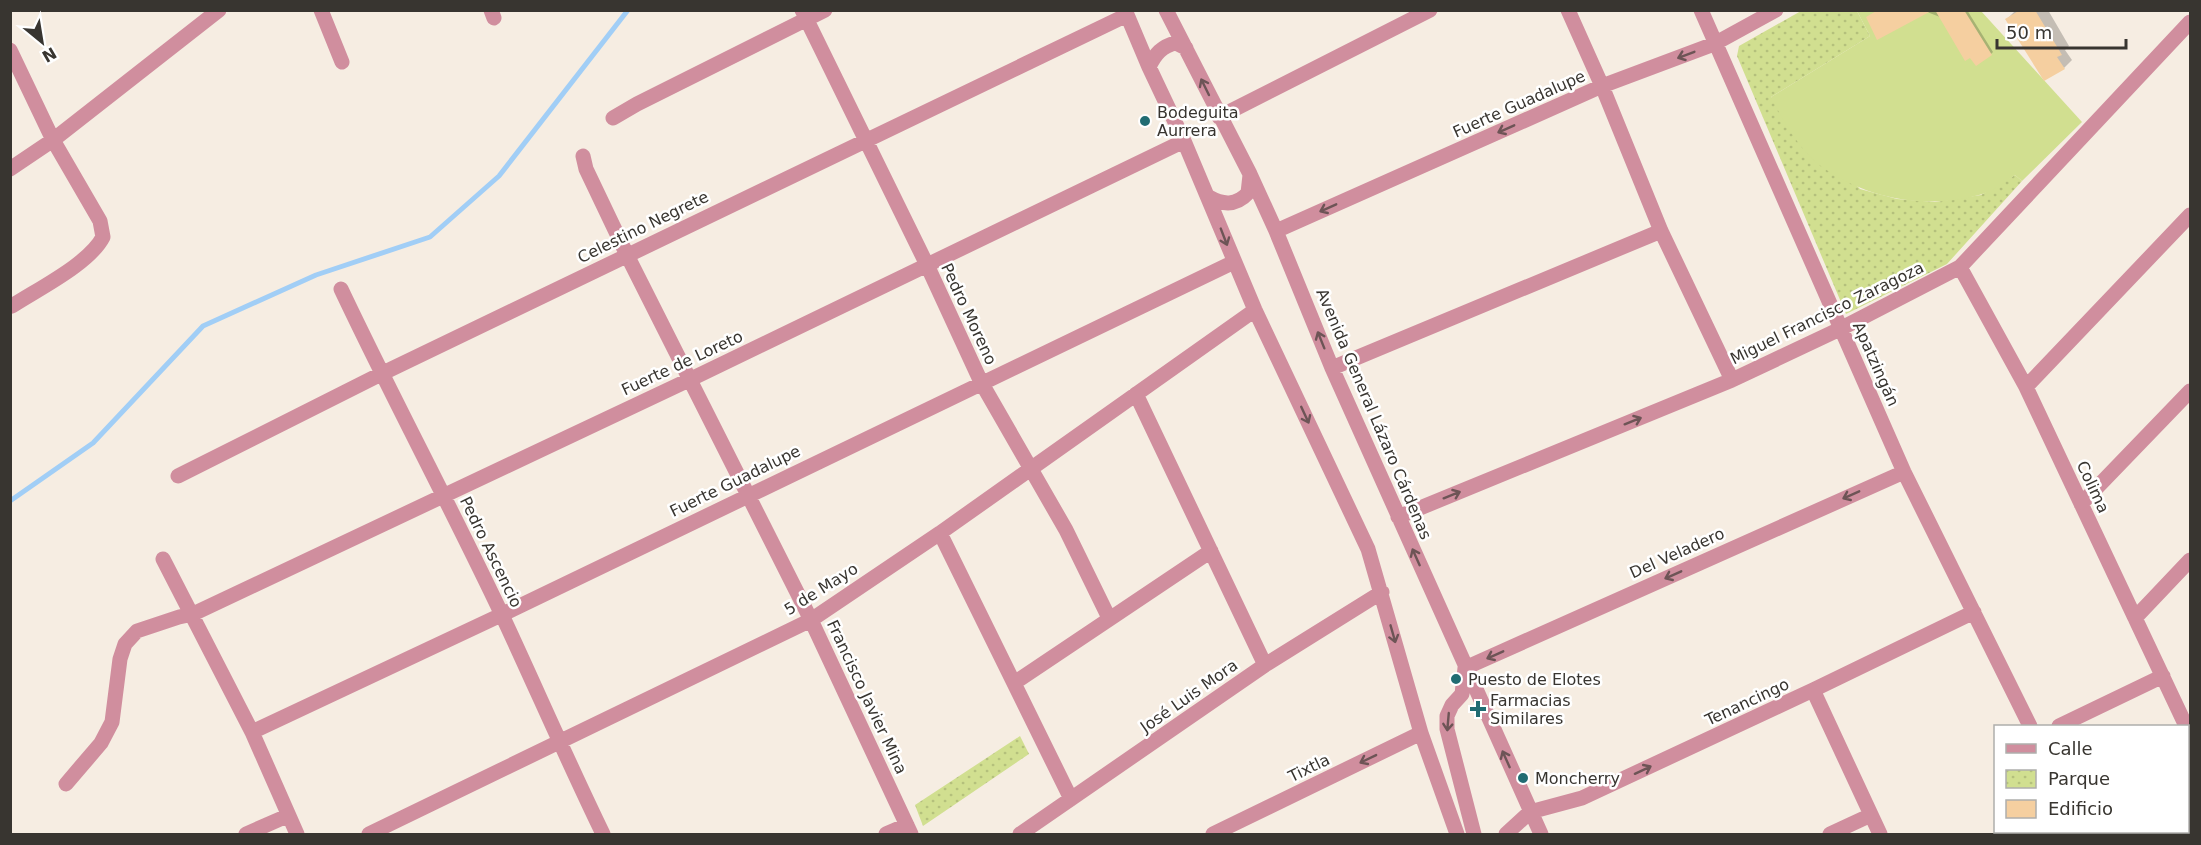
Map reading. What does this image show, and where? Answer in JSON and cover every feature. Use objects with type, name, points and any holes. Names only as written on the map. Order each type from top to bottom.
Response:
[{"type":"street","points":[[10,169],[53,140],[219,10]]},
{"type":"street","points":[[321,10],[342,62]]},
{"type":"street","points":[[613,118],[804,15],[825,10]]},
{"type":"street","name":"Avenida General Lázaro Cárdenas","points":[[1166,10],[1250,174],[1276,231],[1332,368],[1541,834]]},
{"type":"street","points":[[1220,117],[1430,10]]},
{"type":"street","points":[[1568,10],[1602,86],[1661,231],[1732,380]]},
{"type":"street","name":"Apatzingán","points":[[1701,10],[1904,472],[2030,725]]},
{"type":"street","name":"Fuerte Guadalupe","points":[[1276,231],[1602,86],[1714,44],[1776,10]]},
{"type":"street","points":[[1126,13],[1209,197],[1255,310],[1368,549],[1421,733],[1457,834]]},
{"type":"street","name":"Celestino Negrete","points":[[178,476],[381,374],[1126,13]]},
{"type":"street","name":"Pedro Moreno","points":[[804,15],[927,265],[981,382],[1066,530],[1109,618]]},
{"type":"street","name":"Miguel Francisco Zaragoza","points":[[1398,517],[1732,380],[1840,329],[1960,267],[2190,22]]},
{"type":"street","points":[[1149,67],[1157,53],[1169,44],[1176,43],[1186,48]]},
{"type":"street","points":[[10,50],[53,140],[100,221],[102,237],[92,253],[83,260],[12,306],[10,304]]},
{"type":"street","name":"Fuerte de Loreto","points":[[66,784],[101,743],[112,722],[120,659],[125,644],[137,631],[178,616],[193,614],[691,379],[1184,141]]},
{"type":"street","name":"Francisco Javier Mina","points":[[583,156],[586,169],[627,255],[811,620],[909,830]]},
{"type":"street","points":[[1209,197],[1219,203],[1228,204],[1243,198],[1250,186],[1250,174]]},
{"type":"street","points":[[2026,387],[2190,215]]},
{"type":"street","points":[[1332,368],[1661,231]]},
{"type":"street","name":"Fuerte Guadalupe","points":[[252,732],[501,615],[1234,262]]},
{"type":"street","name":"Colima","points":[[1960,267],[2026,387],[2186,725]]},
{"type":"street","name":"Pedro Ascencio","points":[[341,288],[381,374],[501,615],[558,742],[603,834]]},
{"type":"street","name":"5 de Mayo","points":[[369,834],[811,620],[940,533],[1255,310]]},
{"type":"street","points":[[2080,504],[2190,391]]},
{"type":"street","points":[[1136,394],[1265,665]]},
{"type":"street","name":"Del Veladero","points":[[1465,668],[1904,472]]},
{"type":"street","points":[[940,533],[1071,799]]},
{"type":"street","points":[[1014,682],[1211,552]]},
{"type":"street","points":[[163,559],[252,732],[287,816],[297,834]]},
{"type":"street","points":[[2135,618],[2190,560]]},
{"type":"street","name":"José Luis Mora","points":[[1020,834],[1265,665],[1382,592]]},
{"type":"street","name":"Tenancingo","points":[[1530,812],[1582,798],[1974,612]]},
{"type":"street","points":[[1465,668],[1462,694],[1452,705],[1447,729],[1474,834]]},
{"type":"street","points":[[2061,725],[2163,676]]},
{"type":"street","points":[[1813,690],[1880,834]]},
{"type":"street","name":"Tixtla","points":[[1214,834],[1421,733]]},
{"type":"street","points":[[1506,834],[1530,812]]},
{"type":"street","points":[[1830,834],[1871,815]]},
{"type":"street","points":[[246,834],[287,816]]},
{"type":"street","points":[[886,834],[909,830]]},
{"type":"green space","points":[[1801,11],[1857,11],[1870,36],[1771,97],[1860,189],[1897,199],[1935,202],[1981,195],[2015,175],[2022,181],[1947,264],[1846,314],[1737,56],[1739,46]]},
{"type":"green space","points":[[1857,11],[1981,11],[2082,122],[2022,181],[2015,175],[1984,194],[1959,199],[1918,201],[1897,199],[1858,187],[1822,167],[1806,152],[1787,126],[1771,97],[1870,36]]},
{"type":"green space","points":[[1020,736],[1029,754],[923,826],[915,805]]},
{"type":"building","points":[[1878,10],[1933,10],[1877,40],[1866,17]]},
{"type":"building","points":[[1935,10],[1964,10],[1992,55],[1976,66],[1970,58],[1965,61]]},
{"type":"building","points":[[2020,10],[2035,10],[2062,55],[2057,57],[2065,69],[2044,81],[2005,19]]},
{"type":"waterway","points":[[10,501],[93,443],[203,326],[316,275],[430,237],[499,176],[628,10]]},
{"type":"place","name":"Bodeguita Aurrera","points":[[1145,121]]},
{"type":"place","name":"Puesto de Elotes","points":[[1456,679]]},
{"type":"place","name":"Farmacias Similares","points":[[1478,709]]},
{"type":"place","name":"Moncherry","points":[[1523,778]]}]
